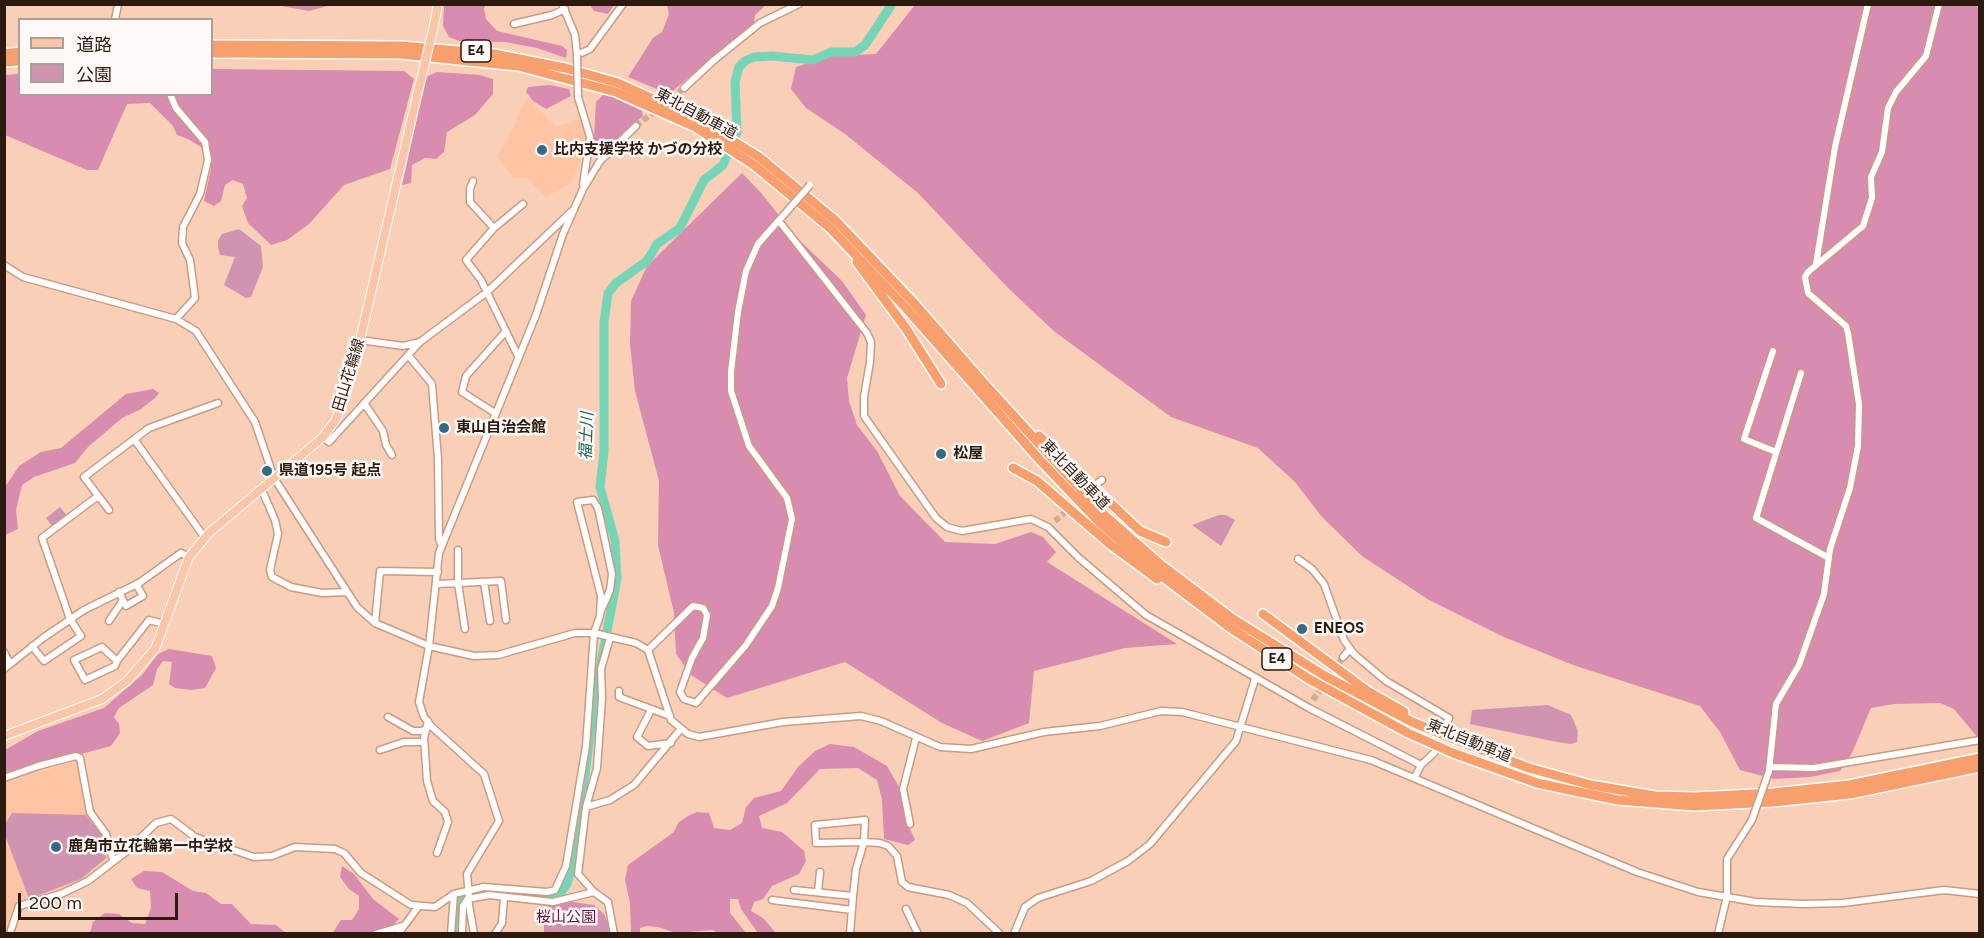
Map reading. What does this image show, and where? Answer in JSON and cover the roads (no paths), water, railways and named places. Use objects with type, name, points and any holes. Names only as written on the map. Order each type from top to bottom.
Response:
[{"type":"highway","name":"東北自動車道","points":[[213,45],[401,46],[466,50],[519,58],[618,83],[652,97],[724,139],[809,196],[853,237],[1104,515],[1187,585],[1233,619],[1324,676],[1392,712],[1456,740],[1530,768],[1591,785],[1620,792],[1675,796],[1735,796],[1808,790],[1893,777],[1980,758]]},
{"type":"highway","name":"東北自動車道","points":[[213,53],[400,54],[518,66],[616,92],[724,139]]},
{"type":"highway","name":"東北自動車道","points":[[744,152],[830,228],[894,294],[997,414],[1090,513],[1155,571],[1229,627],[1358,707],[1453,753],[1537,783],[1618,800],[1694,806],[1809,799],[1895,786],[1980,767]]},
{"type":"highway","points":[[830,228],[907,330],[941,384]]},
{"type":"highway","points":[[981,381],[1140,531],[1166,542]]},
{"type":"highway","points":[[1013,468],[1037,481],[1144,571],[1229,627]]},
{"type":"highway","points":[[1263,615],[1369,692],[1456,740]]},
{"type":"main road","name":"田山花輪線","points":[[4,736],[62,717],[114,691],[127,681],[155,649],[189,558],[205,538],[322,437],[335,421],[345,398],[360,340],[438,4]]},
{"type":"street","points":[[577,55],[590,49],[623,4]]},
{"type":"street","points":[[684,88],[760,23],[799,4]]},
{"type":"street","points":[[1816,265],[1835,147],[1868,4]]},
{"type":"street","points":[[1718,933],[1727,896],[1726,859],[1752,820],[1771,769],[1776,704],[1799,665],[1824,594],[1829,558],[1850,488],[1858,446],[1859,404],[1846,326],[1805,287],[1808,272],[1863,226],[1872,198],[1871,177],[1882,152],[1888,108],[1896,92],[1926,56],[1939,4]]},
{"type":"street","points":[[474,933],[468,894],[468,869],[498,826],[499,813],[484,774],[428,724],[419,702],[442,546],[536,315],[563,234],[582,189],[590,137],[578,97],[575,35],[563,7],[552,15],[514,24]]},
{"type":"street","points":[[172,96],[176,108],[205,142],[208,160],[200,194],[183,227],[182,243],[190,260],[195,298],[176,319]]},
{"type":"street","points":[[582,189],[600,161],[636,126]]},
{"type":"street","points":[[473,181],[470,189],[470,202],[494,228]]},
{"type":"street","points":[[648,651],[693,606],[703,608],[707,615],[703,638],[692,658],[680,692],[684,699],[696,703],[730,667],[764,619],[778,588],[792,519],[787,498],[749,446],[731,391],[731,372],[738,312],[746,271],[758,244],[812,183]]},
{"type":"street","points":[[518,356],[488,292],[474,268],[466,260],[494,228],[524,204]]},
{"type":"street","points":[[322,437],[329,442],[420,342],[488,292],[575,208]]},
{"type":"street","points":[[780,219],[867,333],[871,342],[864,416],[936,518],[947,527],[962,531],[1031,519],[1048,526],[1079,558],[1146,615],[1255,679],[1420,765]]},
{"type":"street","points":[[4,265],[20,275],[39,282],[176,319],[196,331],[223,369],[255,422],[274,478],[357,607],[375,623],[429,646],[489,657],[565,635],[594,633],[636,644],[648,651],[670,716],[680,730],[699,737],[783,722],[861,716],[940,747],[971,750],[1044,732],[1100,726],[1161,711],[1182,712],[1371,760],[1637,872],[1698,892],[1756,902],[1803,904],[1843,903],[1944,890],[1980,894]]},
{"type":"street","points":[[495,413],[462,392],[466,376],[506,331]]},
{"type":"street","points":[[360,340],[403,346],[420,342]]},
{"type":"street","points":[[1773,351],[1744,439],[1776,452]]},
{"type":"street","points":[[408,355],[432,384],[438,459],[439,539],[442,546]]},
{"type":"street","points":[[1801,373],[1756,518],[1829,558]]},
{"type":"street","points":[[109,510],[84,477],[149,428],[218,403]]},
{"type":"street","points":[[364,403],[383,431],[386,445],[392,455]]},
{"type":"street","points":[[134,439],[205,538]]},
{"type":"street","points":[[261,488],[275,520],[278,534],[270,570],[272,578],[291,587],[322,593],[347,591]]},
{"type":"street","points":[[32,646],[44,661],[81,636],[70,619],[42,538],[98,496]]},
{"type":"street","points":[[462,933],[463,906],[468,894],[483,887],[547,892],[555,890],[566,866],[586,746],[594,633],[610,590],[612,574],[598,508],[593,500],[577,502],[601,596],[601,611]]},
{"type":"street","points":[[1048,526],[1055,521]]},
{"type":"street","points":[[458,550],[458,583],[465,629]]},
{"type":"street","points":[[4,669],[70,619],[136,585],[181,553],[189,558]]},
{"type":"street","points":[[1298,559],[1312,569],[1324,584],[1344,640],[1350,649],[1372,671],[1449,718],[1445,726]]},
{"type":"street","points":[[375,623],[380,571],[438,572]]},
{"type":"street","points":[[437,584],[501,581],[506,620]]},
{"type":"street","points":[[484,582],[490,621]]},
{"type":"street","points":[[119,592],[126,606],[143,596],[136,585]]},
{"type":"street","points":[[108,621],[123,600]]},
{"type":"street","points":[[117,661],[102,647],[74,660],[85,680],[115,666],[149,620],[165,624]]},
{"type":"street","points":[[610,638],[601,669],[602,698],[597,768],[586,807],[578,874],[594,892],[608,902],[614,933]]},
{"type":"street","points":[[1343,657],[1350,649]]},
{"type":"street","points":[[4,652],[10,664]]},
{"type":"street","points":[[1014,933],[1025,907],[1038,898],[1091,881],[1128,861],[1150,844],[1236,741],[1239,725],[1255,679]]},
{"type":"street","points":[[619,691],[619,697],[670,716]]},
{"type":"street","points":[[1309,708],[1313,700]]},
{"type":"street","points":[[651,710],[637,736],[648,746],[671,743]]},
{"type":"street","points":[[388,717],[413,731],[422,731],[428,724]]},
{"type":"street","points":[[428,724],[424,742],[427,781],[433,801],[446,812],[448,822],[437,853]]},
{"type":"street","points":[[586,807],[609,800],[634,785],[680,730]]},
{"type":"street","points":[[910,824],[903,789],[916,738]]},
{"type":"street","points":[[1771,769],[1814,768],[1980,740]]},
{"type":"street","points":[[380,750],[404,742],[424,742]]},
{"type":"street","points":[[1415,777],[1420,765],[1434,753]]},
{"type":"street","points":[[4,778],[38,766],[76,756],[80,758],[90,812],[106,834],[113,860]]},
{"type":"street","points":[[11,930],[19,906],[88,881],[127,850],[156,822],[171,819],[195,837],[254,857],[272,856],[295,847],[335,849],[344,853],[361,873],[393,896],[402,902],[419,906],[435,907],[454,894],[489,895],[553,902],[594,892]]},
{"type":"street","points":[[850,933],[856,869],[864,842],[865,820],[815,825],[816,843],[864,842],[888,846],[897,856],[902,882],[908,887],[949,895],[967,903],[1000,933]]},
{"type":"street","points":[[818,892],[820,872]]},
{"type":"street","points":[[794,890],[853,896]]},
{"type":"street","points":[[451,933],[454,894]]},
{"type":"street","points":[[495,933],[502,923],[504,897]]},
{"type":"street","points":[[772,900],[852,910]]},
{"type":"street","points":[[398,933],[419,906]]},
{"type":"street","points":[[906,909],[918,933]]},
{"type":"street","points":[[376,933],[404,926]]},
{"type":"waterway","name":"福士川","points":[[457,934],[457,910],[462,897],[486,891],[550,898],[558,896],[567,884],[574,859],[597,683],[617,579],[615,541],[600,487],[604,452],[604,322],[608,293],[616,283],[647,261],[657,244],[680,228],[704,180],[723,165],[737,132],[735,82],[739,67],[754,57],[772,56],[813,60],[831,52],[855,52],[865,45],[892,4]]},
{"type":"tunnel","points":[[636,126],[684,88]]},
{"type":"tunnel","points":[[1055,521],[1081,498]]},
{"type":"tunnel","points":[[1313,700],[1343,657]]},
{"type":"place","name":"比内支援学校 かづの分校","points":[[542,150]]},
{"type":"place","name":"東山自治会館","points":[[444,428]]},
{"type":"place","name":"松屋","points":[[941,454]]},
{"type":"place","name":"県道195号 起点","points":[[267,471]]},
{"type":"place","name":"ENEOS","points":[[1302,629]]},
{"type":"place","name":"鹿角市立花輪第一中学校","points":[[56,847]]},
{"type":"park label","name":"桜山公園","points":[[566,918]]}]
